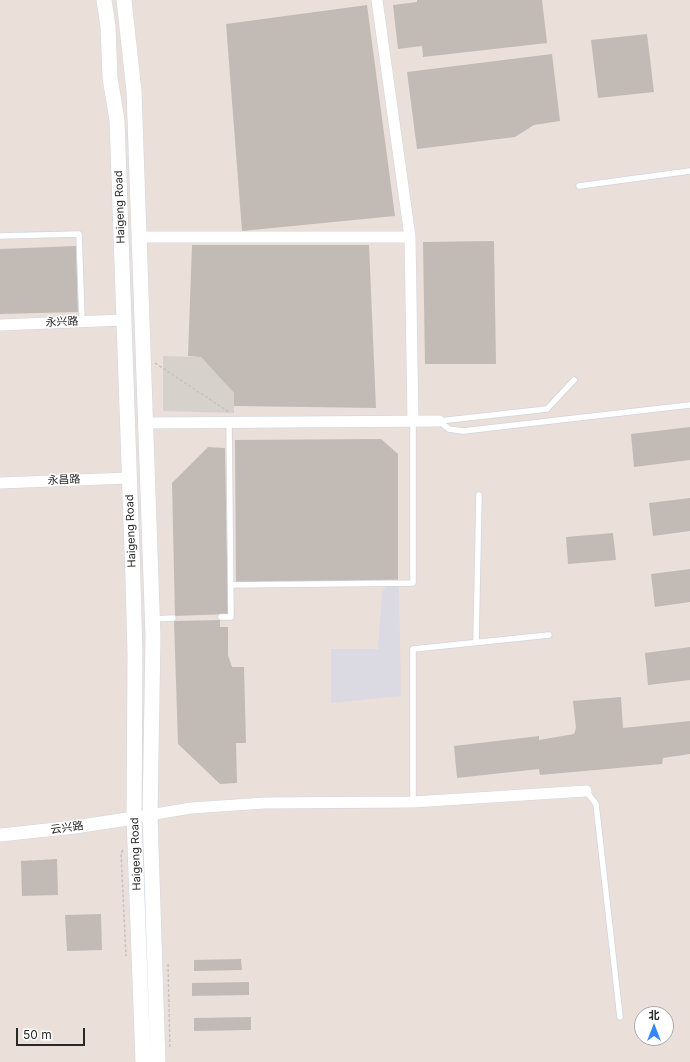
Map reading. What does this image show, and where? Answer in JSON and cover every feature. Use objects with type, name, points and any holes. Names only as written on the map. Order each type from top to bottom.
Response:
[{"type":"main road","name":"Haigeng Road","points":[[104,0],[108,26],[110,78],[117,120],[135,654],[134,818],[153,1057]]},
{"type":"main road","name":"Haigeng Road","points":[[124,0],[134,91],[152,619],[150,815],[153,1057]]},
{"type":"street","points":[[376,0],[410,238],[413,421]]},
{"type":"street","points":[[138,237],[410,238]]},
{"type":"street","name":"永兴路","points":[[0,325],[124,320]]},
{"type":"street","points":[[145,423],[242,421],[438,421]]},
{"type":"street","name":"永昌路","points":[[0,483],[128,478]]},
{"type":"street","points":[[134,818],[191,808],[265,803],[413,802],[586,791]]},
{"type":"street","name":"云兴路","points":[[0,834],[36,832],[134,818]]},
{"type":"street","points":[[136,1062],[153,1057]]},
{"type":"lane","points":[[578,186],[690,171]]},
{"type":"lane","points":[[0,236],[79,234],[82,321]]},
{"type":"lane","points":[[438,421],[547,409],[574,380]]},
{"type":"lane","points":[[438,421],[450,428],[463,431],[690,406]]},
{"type":"lane","points":[[231,585],[413,583],[413,421]]},
{"type":"lane","points":[[221,617],[231,617],[229,422]]},
{"type":"lane","points":[[476,642],[479,495]]},
{"type":"lane","points":[[152,619],[172,618]]},
{"type":"lane","points":[[413,802],[413,649],[549,635]]},
{"type":"lane","points":[[586,791],[596,804],[620,1017]]},
{"type":"path","points":[[142,355],[242,421]]},
{"type":"shaded area","points":[[163,356],[201,357],[234,393],[234,413],[163,411]]},
{"type":"shaded area","points":[[387,584],[399,585],[401,696],[331,703],[331,649],[378,649],[382,593]]},
{"type":"building","points":[[417,0],[542,0],[547,43],[423,57],[422,46],[398,49],[393,5],[417,2]]},
{"type":"building","points":[[367,5],[395,216],[242,231],[226,24]]},
{"type":"building","points":[[647,34],[654,92],[598,98],[591,40]]},
{"type":"building","points":[[552,54],[560,121],[534,125],[515,137],[417,149],[407,72]]},
{"type":"building","points":[[494,241],[496,364],[425,364],[423,242]]},
{"type":"building","points":[[192,245],[369,245],[376,408],[234,406],[234,393],[201,357],[188,356]]},
{"type":"building","points":[[76,246],[78,312],[0,314],[0,249]]},
{"type":"building","points":[[690,427],[690,460],[634,467],[631,434]]},
{"type":"building","points":[[381,439],[398,454],[398,582],[236,583],[235,440]]},
{"type":"building","points":[[208,447],[225,448],[228,614],[175,616],[172,483]]},
{"type":"building","points":[[690,498],[690,531],[653,536],[649,503]]},
{"type":"building","points":[[613,533],[616,560],[568,564],[566,537]]},
{"type":"building","points":[[690,569],[690,602],[655,607],[651,574]]},
{"type":"building","points":[[220,620],[220,627],[228,627],[228,655],[232,667],[244,667],[246,743],[236,743],[237,783],[220,784],[178,744],[174,621]]},
{"type":"building","points":[[690,647],[690,680],[648,685],[645,653]]},
{"type":"building","points":[[621,697],[623,728],[690,721],[690,754],[663,758],[662,764],[540,775],[539,769],[457,778],[454,746],[539,736],[539,740],[574,734],[576,728],[573,701]]},
{"type":"building","points":[[57,859],[58,895],[22,896],[21,861]]},
{"type":"building","points":[[101,914],[102,950],[67,951],[65,915]]},
{"type":"building","points":[[241,959],[242,970],[194,971],[194,960]]},
{"type":"building","points":[[249,982],[249,995],[192,996],[192,983]]},
{"type":"building","points":[[251,1017],[251,1030],[194,1031],[194,1018]]}]
